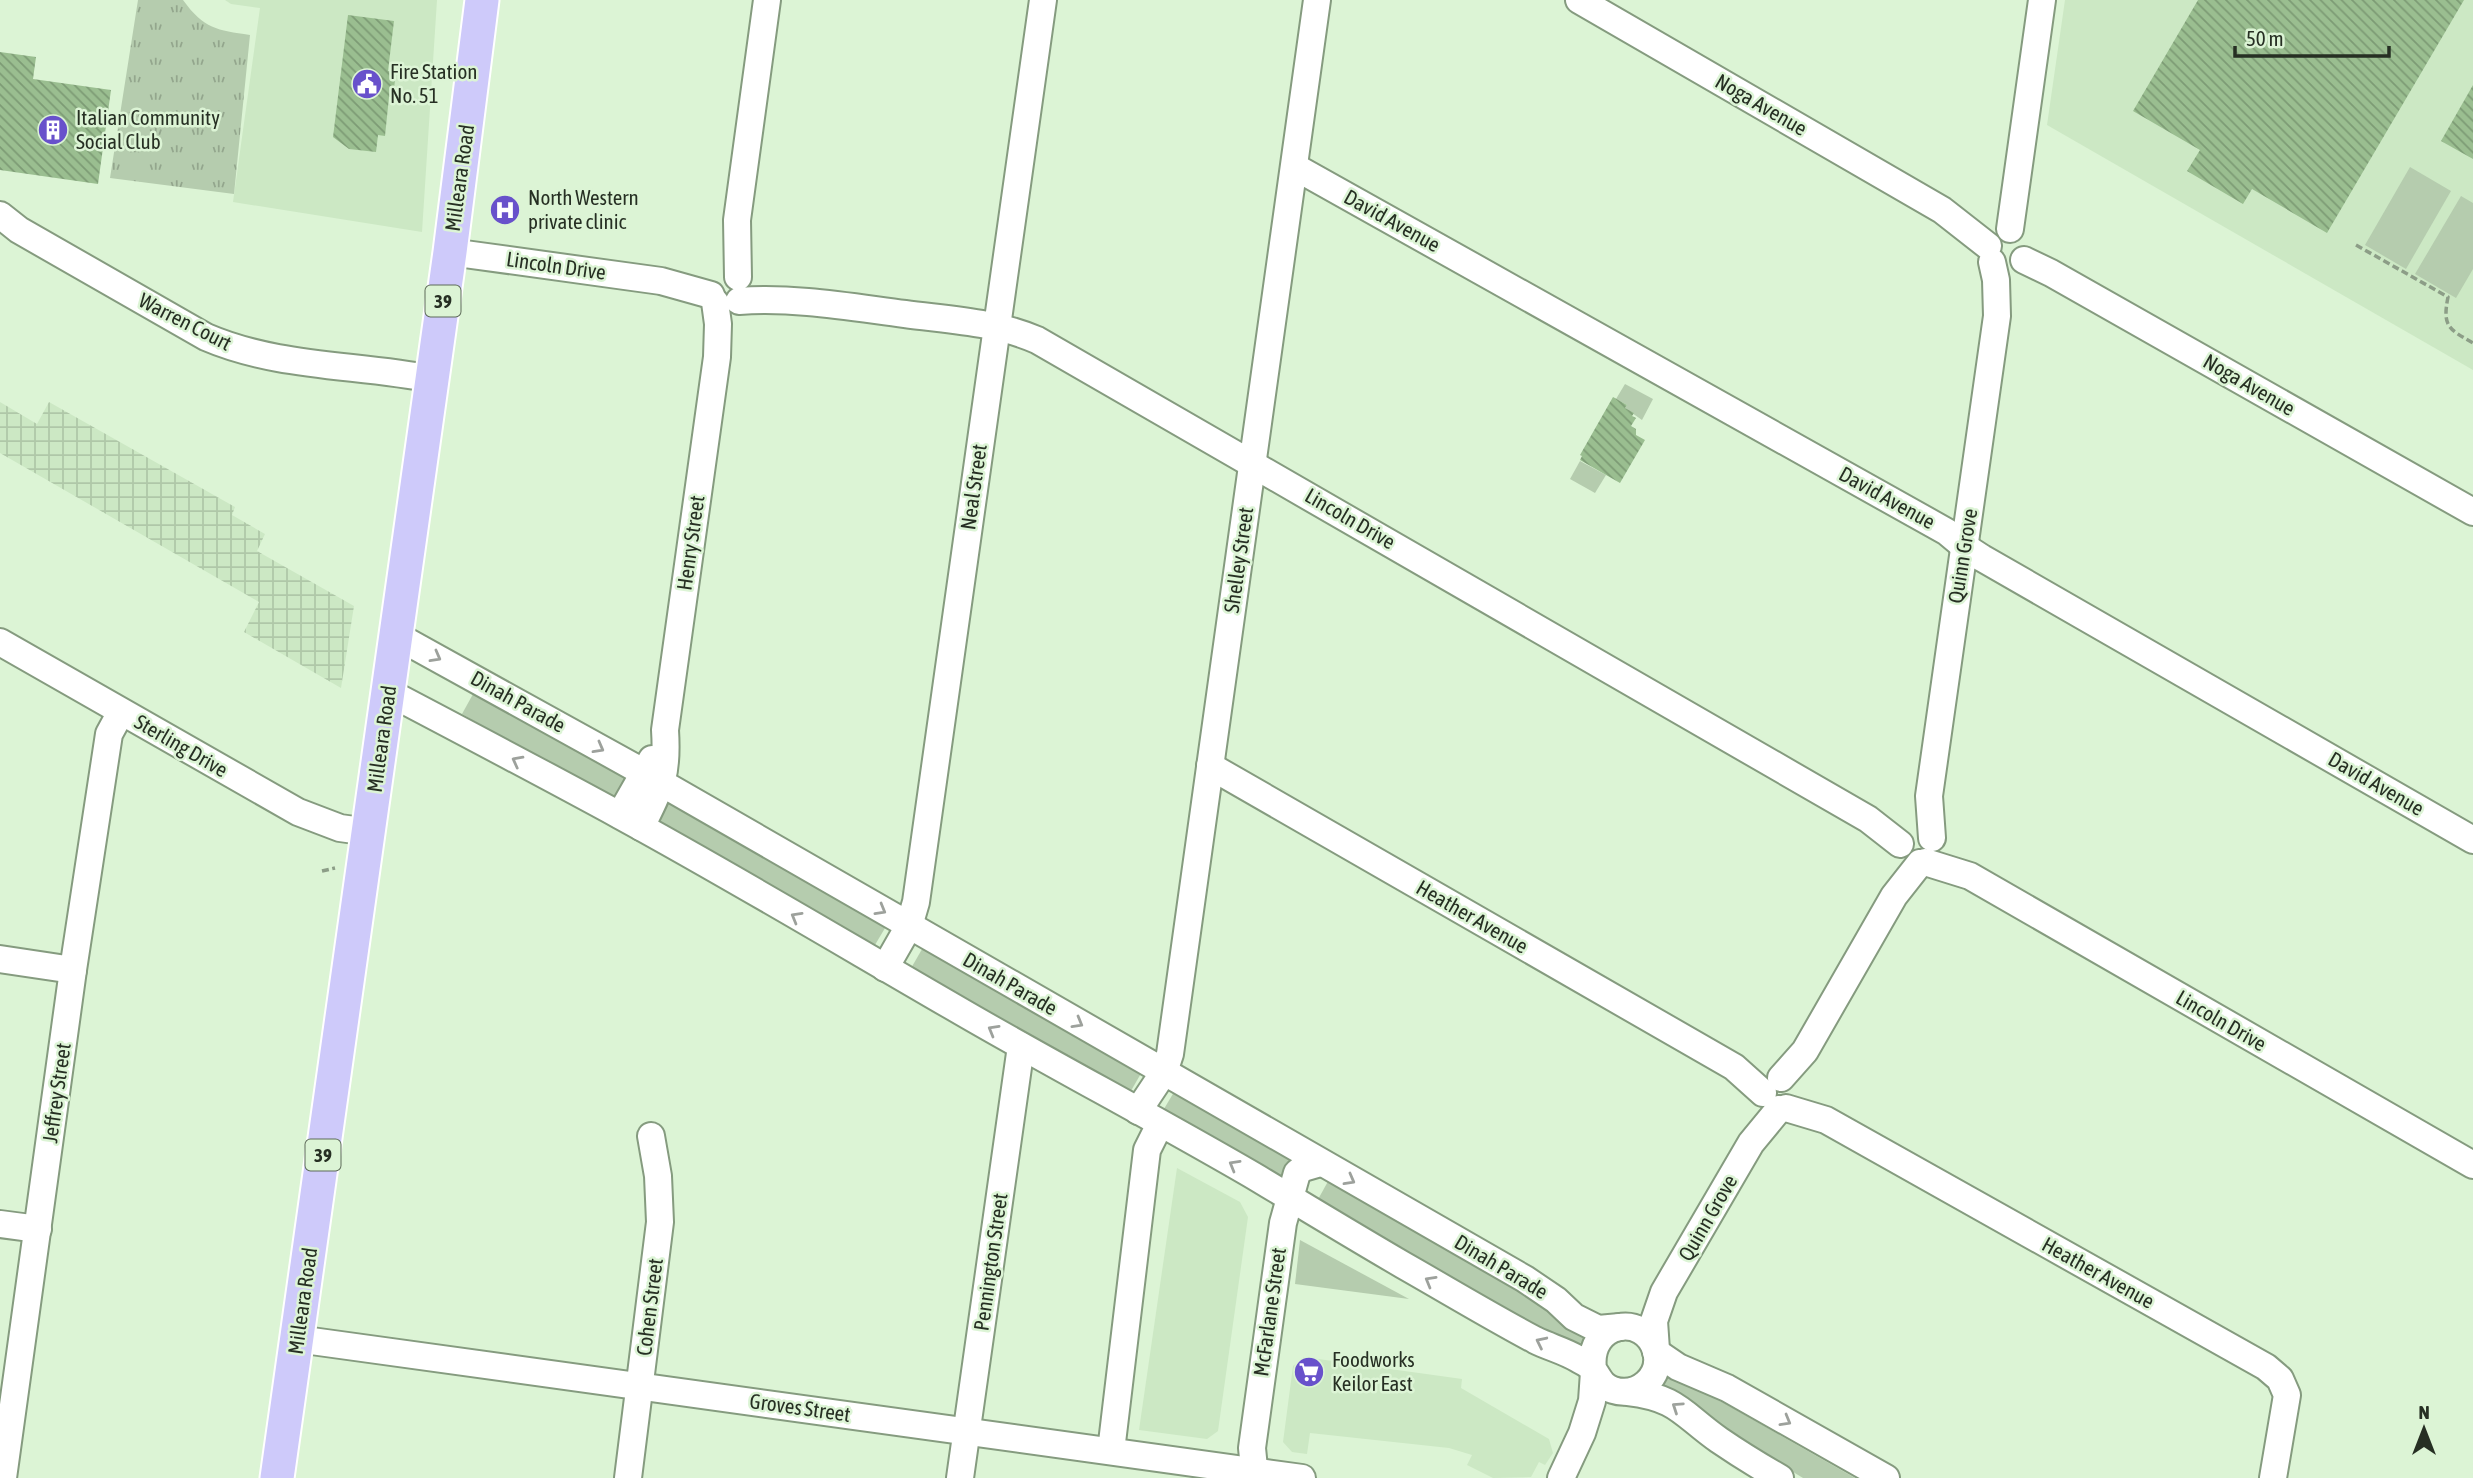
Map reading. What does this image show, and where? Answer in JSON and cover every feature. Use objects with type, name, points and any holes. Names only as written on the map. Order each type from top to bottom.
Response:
[{"type":"main road","name":"Milleara Road","points":[[277,1478],[397,636],[482,0]]},
{"type":"street","name":"Henry Street","points":[[630,821],[653,778],[656,753],[665,730],[717,357],[718,324],[727,289],[767,0]]},
{"type":"street","name":"Neal Street","points":[[885,968],[909,926],[916,902],[1044,0]]},
{"type":"street","name":"Shelley Street","points":[[1111,1451],[1149,1117],[1170,1054],[1317,0]]},
{"type":"street","name":"Noga Avenue","points":[[1579,0],[2005,249],[2473,512]]},
{"type":"street","name":"Quinn Grove","points":[[1656,1351],[1654,1321],[1664,1292],[1894,896],[1917,846],[1929,796],[1997,316],[2006,284],[2005,249],[2042,0]]},
{"type":"street","name":"David Avenue","points":[[1295,167],[1947,532],[1965,547],[2473,840]]},
{"type":"street","name":"Warren Court","points":[[0,215],[19,230],[206,337],[229,347],[283,359],[432,379]]},
{"type":"street","name":"Lincoln Drive","points":[[450,252],[727,289],[766,299],[803,301],[997,326],[1037,340],[2473,1165]]},
{"type":"street","name":"Dinah Parade","points":[[397,636],[653,778],[1525,1279],[1556,1300],[1574,1317],[1598,1329],[1622,1327]]},
{"type":"street","name":"Sterling Drive","points":[[0,642],[298,812],[340,828],[369,832]]},
{"type":"street","points":[[388,692],[630,821],[1149,1117],[1489,1315],[1575,1357],[1593,1371],[1606,1387],[1652,1395],[1674,1403],[1718,1439],[1780,1478]]},
{"type":"street","name":"Jeffrey Street","points":[[3,1478],[73,970],[109,734],[121,712]]},
{"type":"street","name":"Heather Avenue","points":[[1210,765],[1779,1094],[2266,1367],[2280,1379],[2287,1395],[2273,1478]]},
{"type":"street","points":[[0,959],[73,970]]},
{"type":"street","name":"Pennington Street","points":[[960,1478],[1021,1045]]},
{"type":"street","name":"Cohen Street","points":[[628,1478],[660,1222],[658,1176],[651,1136]]},
{"type":"street","name":"McFarlane Street","points":[[1255,1475],[1252,1448],[1288,1197],[1297,1173],[1303,1168],[1320,1163]]},
{"type":"street","points":[[0,1224],[38,1229]]},
{"type":"street","name":"Quinn Grove","points":[[1622,1327],[1640,1315],[1664,1292]]},
{"type":"street","points":[[1561,1478],[1582,1433],[1592,1401],[1591,1357],[1594,1346],[1609,1330],[1622,1327],[1643,1333],[1651,1340],[1656,1351],[1655,1372],[1639,1389],[1626,1392],[1582,1433]]},
{"type":"street","name":"Groves Street","points":[[298,1339],[1111,1451],[1255,1475],[1302,1478]]},
{"type":"street","points":[[1656,1351],[1678,1367],[1727,1388],[1886,1478]]},
{"type":"path","points":[[2356,245],[2448,298],[2446,321],[2449,329],[2473,343]]},
{"type":"path","points":[[322,871],[337,867]]},
{"type":"shaded area","points":[[225,0],[437,0],[422,232],[233,202],[260,8],[231,4]]},
{"type":"shaded area","points":[[2065,0],[2473,0],[2473,370],[2047,125]]},
{"type":"shaded area","points":[[0,402],[37,424],[49,402],[235,507],[232,515],[265,534],[257,551],[354,606],[341,688],[244,632],[259,602],[0,453]]},
{"type":"shaded area","points":[[1177,1168],[1240,1202],[1248,1217],[1218,1431],[1207,1439],[1139,1430]]},
{"type":"shaded area","points":[[1304,1357],[1462,1379],[1461,1388],[1549,1439],[1553,1453],[1545,1465],[1539,1462],[1531,1477],[1493,1478],[1467,1465],[1472,1455],[1449,1448],[1310,1433],[1307,1454],[1292,1452],[1283,1442],[1293,1366]]},
{"type":"green space","points":[[138,0],[183,0],[198,17],[212,27],[250,35],[234,194],[110,178]]},
{"type":"green space","points":[[2410,167],[2451,191],[2406,269],[2365,245]]},
{"type":"green space","points":[[2461,196],[2473,203],[2473,269],[2456,298],[2415,274]]},
{"type":"green space","points":[[1625,384],[1653,399],[1642,420],[1625,408],[1627,405],[1616,399]]},
{"type":"green space","points":[[1580,461],[1606,475],[1595,493],[1570,479]]},
{"type":"green space","points":[[478,685],[632,774],[616,802],[462,714]]},
{"type":"green space","points":[[672,797],[888,923],[872,950],[656,823]]},
{"type":"green space","points":[[925,944],[1143,1070],[1128,1096],[910,970]]},
{"type":"green space","points":[[1177,1087],[1298,1159],[1282,1186],[1161,1114]]},
{"type":"green space","points":[[1331,1176],[1495,1271],[1593,1336],[1584,1353],[1559,1343],[1316,1203]]},
{"type":"green space","points":[[1300,1240],[1409,1299],[1295,1284]]},
{"type":"green space","points":[[1668,1371],[1855,1478],[1803,1478],[1654,1387]]},
{"type":"building","points":[[2198,0],[2464,0],[2327,233],[2252,189],[2243,204],[2187,171],[2200,150],[2133,111]]},
{"type":"building","name":"Fire Station No. 51","points":[[348,15],[394,21],[388,71],[396,72],[393,97],[389,97],[385,136],[378,135],[376,152],[349,149],[333,137]]},
{"type":"building","name":"Italian Community Social Club","points":[[0,52],[36,57],[33,79],[111,90],[98,184],[0,170]]},
{"type":"building","points":[[2473,85],[2473,159],[2441,141]]},
{"type":"building","points":[[1613,397],[1627,405],[1625,408],[1634,413],[1632,416],[1636,418],[1631,426],[1636,429],[1636,435],[1645,440],[1620,483],[1580,460],[1580,455]]},
{"type":"place","name":"Fire Station No. 51","points":[[367,84]]},
{"type":"place","name":"Italian Community Social Club","points":[[53,130]]},
{"type":"place","name":"North Western private clinic","points":[[505,210]]},
{"type":"place","name":"Foodworks Keilor East","points":[[1309,1372]]}]
